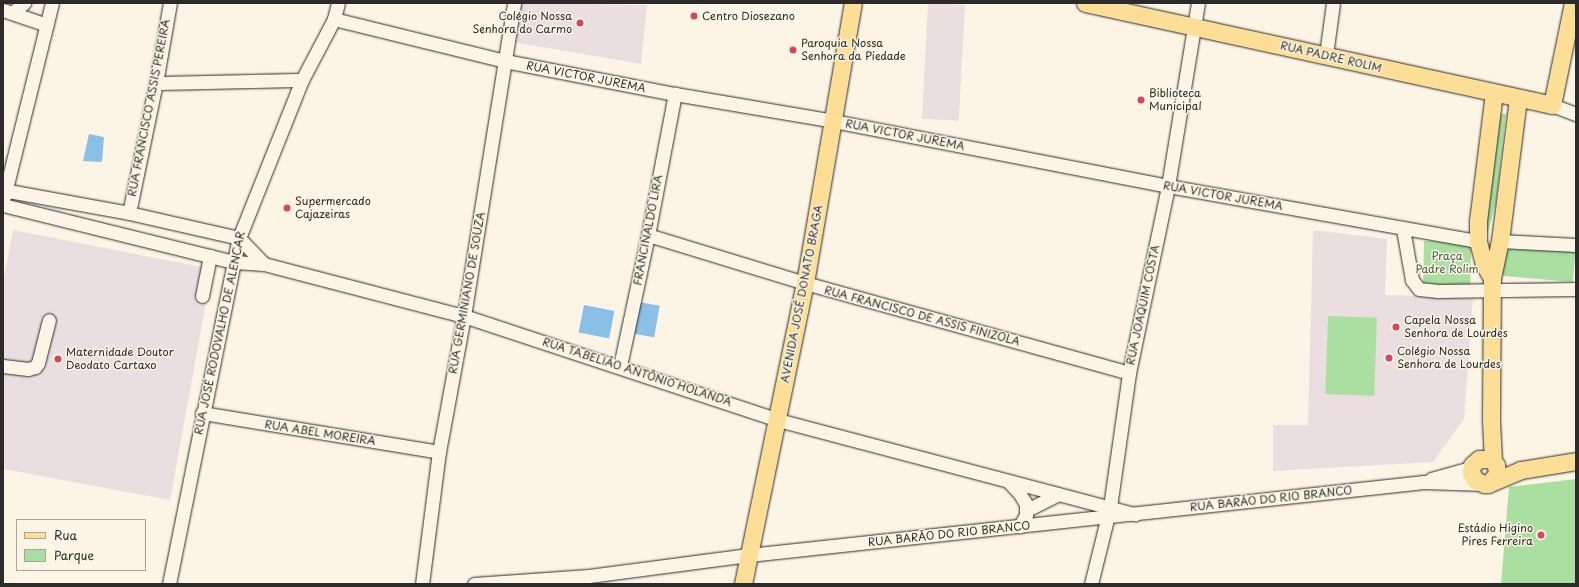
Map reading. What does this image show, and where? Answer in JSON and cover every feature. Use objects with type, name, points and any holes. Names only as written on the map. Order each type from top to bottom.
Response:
[{"type":"main road","name":"AVENIDA JOSÉ DONATO BRAGA","points":[[743,584],[805,283],[834,121],[853,3]]},
{"type":"main road","points":[[1552,105],[1573,3]]},
{"type":"main road","name":"RUA PADRE ROLIM","points":[[1096,4],[1494,94],[1552,105]]},
{"type":"main road","points":[[1492,283],[1484,264],[1478,241],[1483,172],[1494,94]]},
{"type":"main road","points":[[1486,484],[1497,474],[1491,420],[1492,283],[1500,241],[1518,98]]},
{"type":"main road","points":[[1491,420],[1472,466],[1475,480],[1486,484],[1521,470],[1576,461]]},
{"type":"main road","points":[[1472,466],[1483,458],[1521,470]]},
{"type":"street","points":[[7,11],[24,3]]},
{"type":"street","points":[[52,3],[4,197],[94,206],[238,238],[264,264]]},
{"type":"street","name":"RUA FRANCISCO ASSIS PEREIRA","points":[[129,213],[156,83],[170,3]]},
{"type":"street","name":"RUA JOSÉ RODOVALHO DE ALENCAR","points":[[169,584],[238,238],[302,80],[334,19],[338,3]]},
{"type":"street","name":"RUA GERMINIANO DE SOUZA","points":[[422,584],[439,452],[464,316],[514,3]]},
{"type":"street","name":"RUA JOAQUIM COSTA","points":[[1091,584],[1109,512],[1128,373],[1168,186],[1193,26],[1198,3]]},
{"type":"street","points":[[1326,55],[1333,3]]},
{"type":"street","points":[[7,11],[47,25]]},
{"type":"street","name":"RUA VICTOR JUREMA","points":[[334,19],[505,61],[675,94],[834,121],[1168,186],[1403,229],[1478,241]]},
{"type":"street","points":[[156,83],[302,80]]},
{"type":"street","name":"FRANCINALDO LIRA","points":[[620,366],[648,235],[675,94]]},
{"type":"street","name":"RUA PADRE ROLIM","points":[[1552,105],[1576,114]]},
{"type":"street","name":"RUA TABELIÃO ANTÔNIO HOLANDA","points":[[4,197],[91,227],[234,262],[264,264],[464,316],[620,366],[778,420],[1058,494],[1109,512]]},
{"type":"street","points":[[91,227],[94,206]]},
{"type":"street","points":[[1403,229],[1412,280],[1419,289],[1438,291],[1492,283],[1576,289]]},
{"type":"street","name":"RUA FRANCISCO DE ASSIS FINIZOLA","points":[[648,235],[805,283],[1128,373]]},
{"type":"street","points":[[1500,241],[1576,245]]},
{"type":"street","points":[[202,296],[210,256]]},
{"type":"street","points":[[3,366],[28,369],[35,367],[38,363],[49,320]]},
{"type":"street","name":"RUA ABEL MOREIRA","points":[[202,413],[439,452]]},
{"type":"street","name":"RUA BARĀO DO RIO BRANCO","points":[[1424,482],[1472,466]]},
{"type":"street","points":[[1009,482],[1020,494],[1027,510]]},
{"type":"street","name":"RUA BARĀO DO RIO BRANCO","points":[[474,584],[589,580],[749,555],[1020,526],[1109,512],[1135,514],[1424,482],[1486,484]]},
{"type":"street","points":[[1020,526],[1027,510],[1058,494]]},
{"type":"shaded area","name":"Colégio Nossa Senhora do Carmo","points":[[517,3],[647,5],[641,64],[512,42]]},
{"type":"shaded area","points":[[928,3],[965,5],[959,121],[922,119]]},
{"type":"shaded area","points":[[13,230],[212,269],[170,500],[3,469],[3,283]]},
{"type":"shaded area","name":"Colégio Nossa Senhora de Lourdes","points":[[1313,230],[1387,239],[1385,295],[1473,297],[1464,419],[1433,462],[1273,471],[1273,425],[1308,425]]},
{"type":"green space","points":[[1499,114],[1506,114],[1496,202],[1488,232],[1482,215]]},
{"type":"green space","name":"Praça Padre Rolim","points":[[1424,241],[1471,242],[1470,287],[1423,286]]},
{"type":"green space","points":[[1505,243],[1576,249],[1573,282],[1502,276]]},
{"type":"green space","points":[[1328,316],[1377,318],[1374,396],[1325,394]]},
{"type":"green space","name":"Estádio Higino Pires Ferreira","points":[[1576,479],[1576,584],[1501,584],[1509,487]]},
{"type":"water","points":[[89,134],[104,137],[102,162],[83,161]]},
{"type":"water","points":[[638,302],[660,306],[654,337],[632,334]]},
{"type":"water","points":[[584,305],[614,311],[609,338],[579,332]]},
{"type":"place","name":"Centro Diosezano","points":[[694,16]]},
{"type":"place","name":"Colégio Nossa Senhora do Carmo","points":[[580,23]]},
{"type":"place","name":"Paroquia Nossa Senhora da Piedade","points":[[793,50]]},
{"type":"place","name":"Biblioteca Municipal","points":[[1141,100]]},
{"type":"place","name":"Supermercado Cajazeiras","points":[[287,208]]},
{"type":"place","name":"Capela Nossa Senhora de Lourdes","points":[[1396,327]]},
{"type":"place","name":"Colégio Nossa Senhora de Lourdes","points":[[1389,358]]},
{"type":"place","name":"Maternidade Doutor Deodato Cartaxo","points":[[58,359]]},
{"type":"place","name":"Estádio Higino Pires Ferreira","points":[[1541,535]]}]
